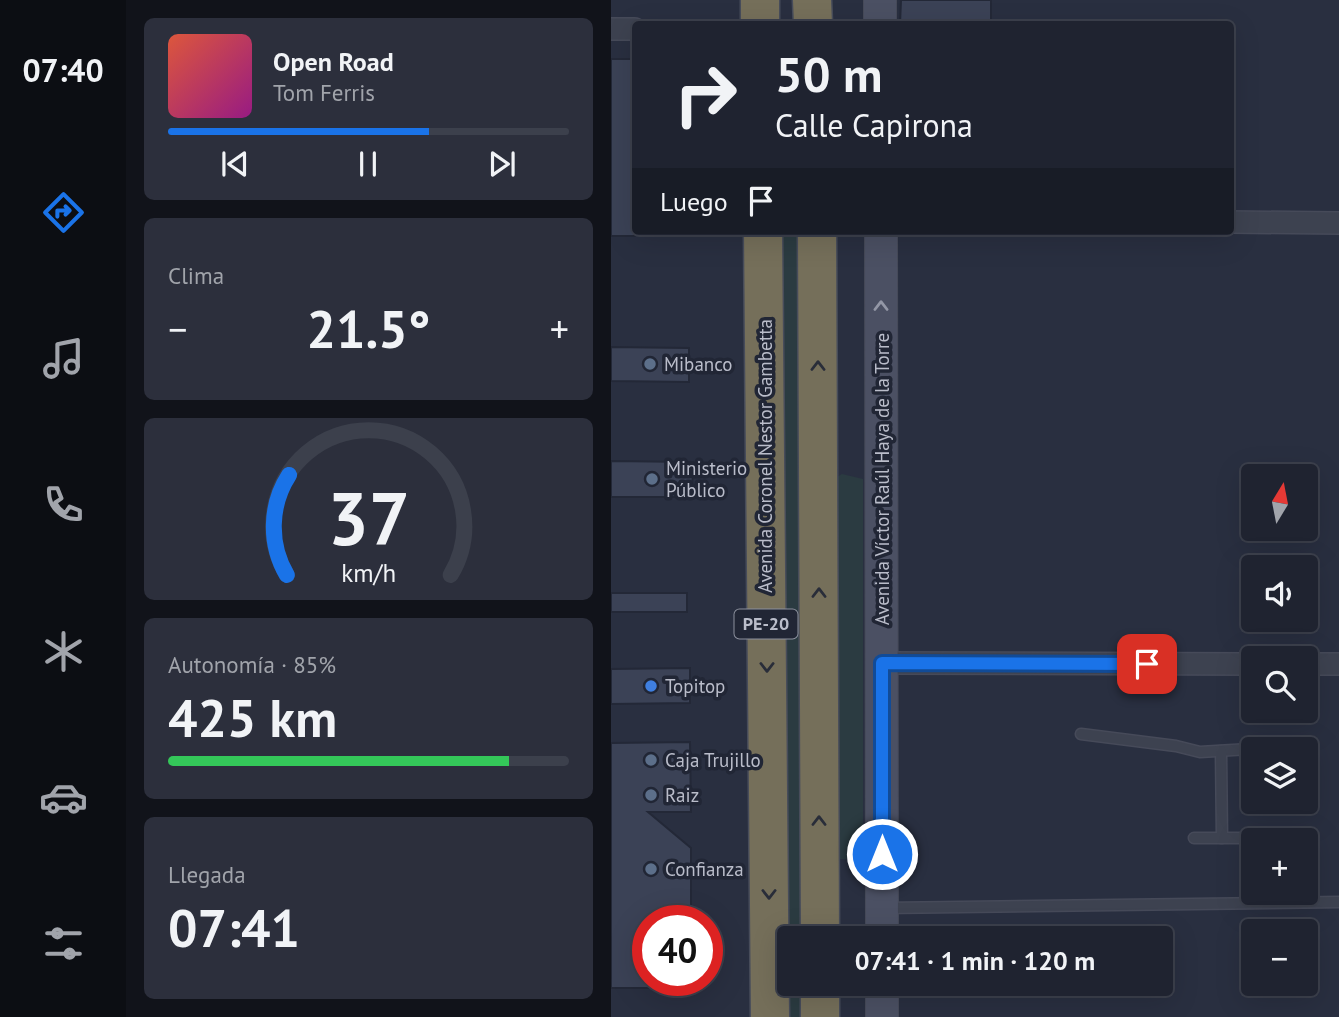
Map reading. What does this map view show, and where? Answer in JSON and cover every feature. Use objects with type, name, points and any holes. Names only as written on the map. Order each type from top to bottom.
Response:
[{"type":"highway","points":[[760,0],[760,21]]},
{"type":"highway","points":[[812,0],[812,21]]},
{"type":"highway","name":"Avenida Coronel Nestor Gambetta","points":[[763,235],[770,1017]]},
{"type":"highway","name":"PE-20","points":[[817,235],[820,926]]},
{"type":"highway","points":[[820,996],[820,1017]]},
{"type":"street","points":[[880,0],[880,21]]},
{"type":"street","points":[[611,29],[632,29]]},
{"type":"street","points":[[1234,222],[1339,223]]},
{"type":"street","name":"Avenida Víctor Raúl Haya de la Torre","points":[[881,235],[882,923]]},
{"type":"street","points":[[882,663],[1241,664]]},
{"type":"street","points":[[1318,664],[1339,664]]},
{"type":"street","points":[[882,996],[882,1017]]},
{"type":"lane","points":[[1081,734],[1176,746],[1200,752],[1241,750]]},
{"type":"lane","points":[[1221,751],[1222,838]]},
{"type":"lane","points":[[1194,838],[1241,838]]},
{"type":"lane","points":[[1318,902],[1339,902]]},
{"type":"lane","points":[[882,923],[1248,905]]},
{"type":"shaded area","points":[[776,235],[801,235],[806,926],[780,926]]},
{"type":"shaded area","points":[[842,474],[863,479],[863,860],[838,859],[837,477]]},
{"type":"shaded area","points":[[781,996],[806,996],[806,1017],[781,1017]]},
{"type":"building","points":[[901,0],[991,0],[991,21],[900,21]]},
{"type":"building","points":[[611,59],[632,59],[632,235],[635,236],[611,236]]},
{"type":"building","name":"Mibanco","points":[[611,347],[689,348],[689,382],[611,381]]},
{"type":"building","name":"Ministerio Público","points":[[611,461],[693,462],[692,497],[611,497]]},
{"type":"building","points":[[611,593],[687,593],[687,612],[611,612]]},
{"type":"building","name":"Topitop","points":[[690,668],[690,703],[611,704],[611,669]]},
{"type":"building","points":[[690,742],[691,812],[648,812],[691,848],[691,905],[632,905],[632,988],[611,988],[611,743]]},
{"type":"place","name":"Mibanco","points":[[650,364]]},
{"type":"place","name":"Ministerio Público","points":[[652,479]]},
{"type":"place","name":"Topitop","points":[[651,686]]},
{"type":"place","name":"Caja Trujillo","points":[[651,760]]},
{"type":"place","name":"Raiz","points":[[651,795]]},
{"type":"place","name":"Confianza","points":[[651,869]]},
{"type":"route","points":[[882,854],[882,663],[1147,664]]}]
